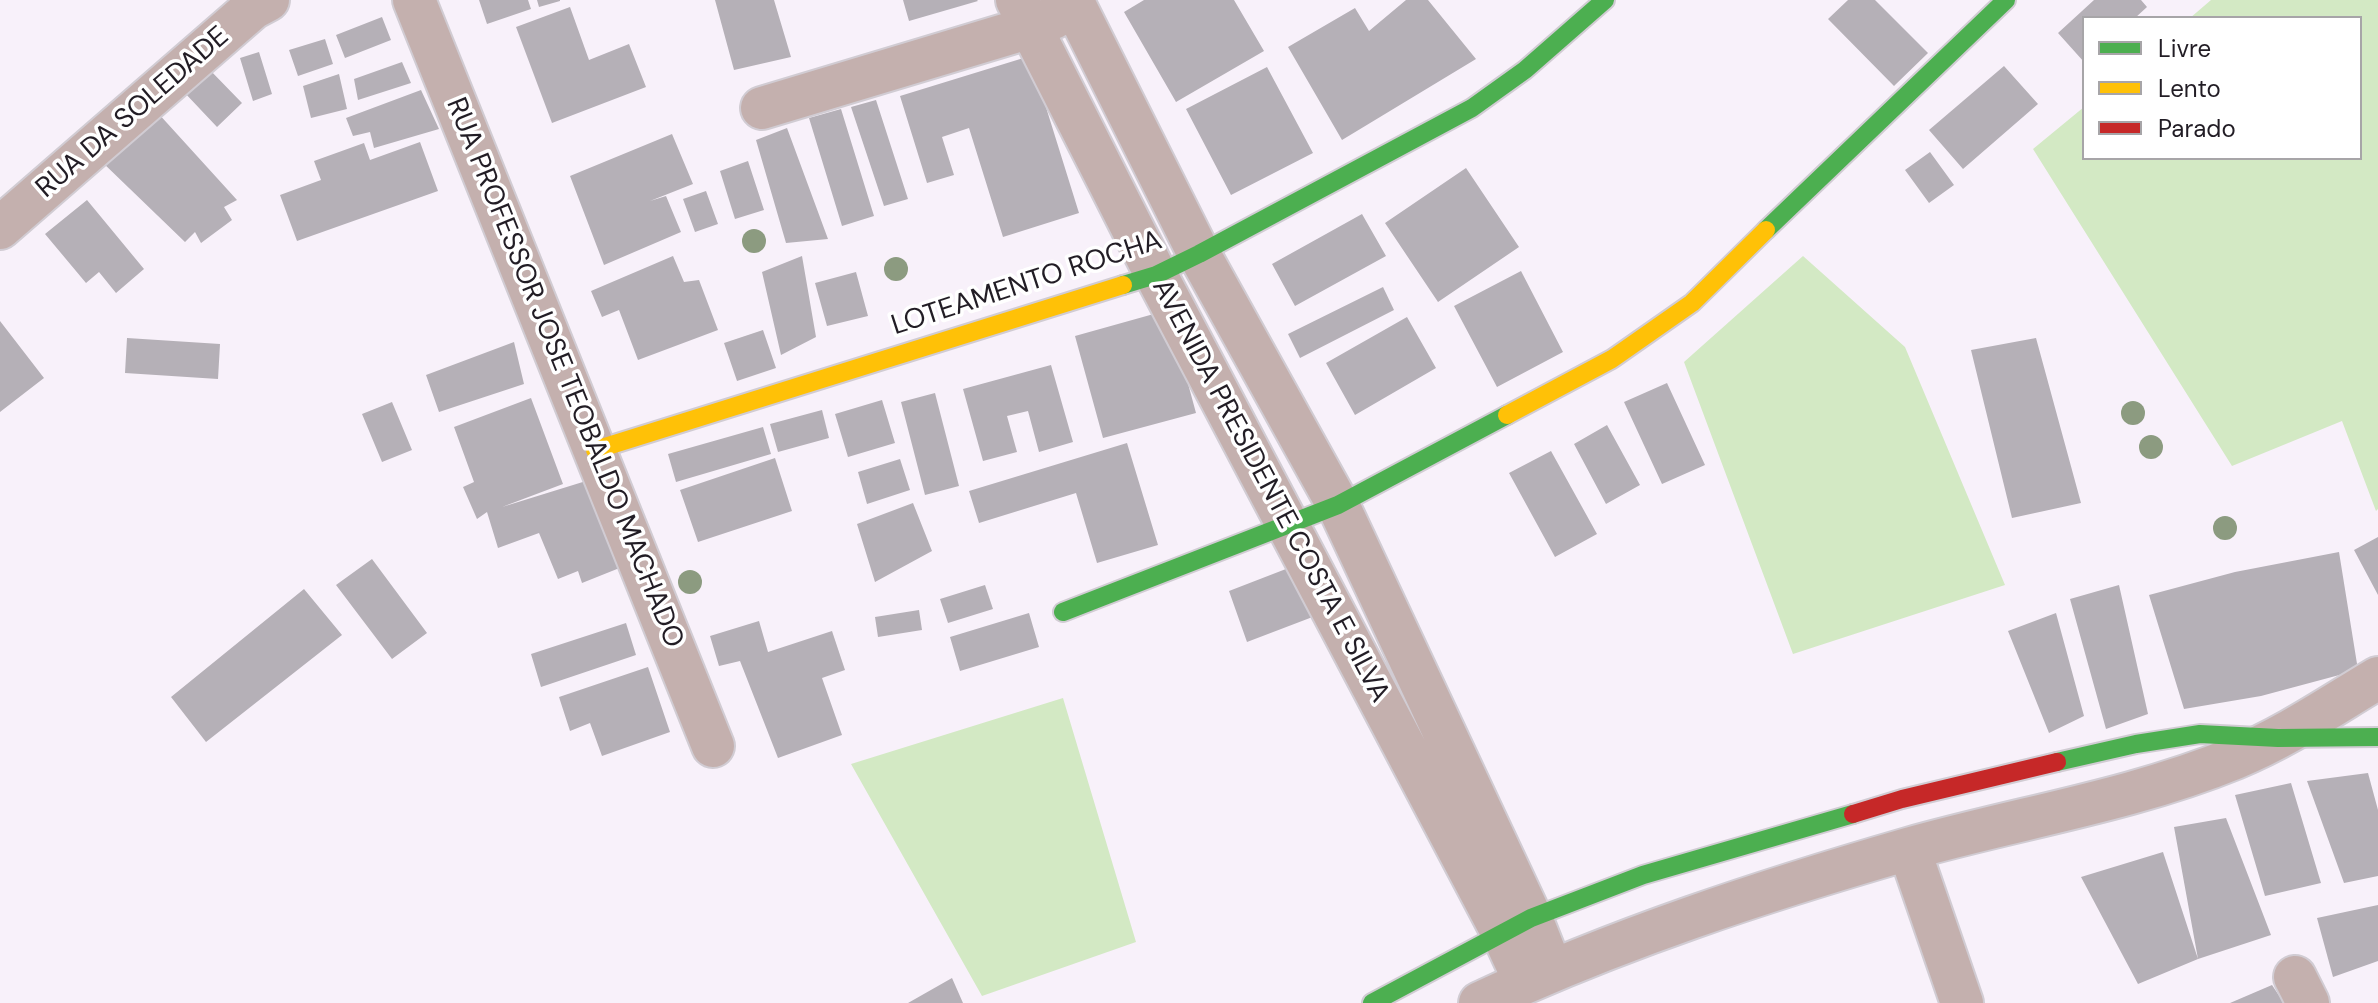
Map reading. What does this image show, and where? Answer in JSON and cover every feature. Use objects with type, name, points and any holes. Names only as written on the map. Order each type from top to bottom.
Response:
[{"type":"street","name":"RUA DA SOLEDADE","points":[[7,207],[253,8],[268,0]]},
{"type":"street","name":"RUA PROFESSOR JOSE TEOBALDO MACHADO","points":[[414,0],[713,746]]},
{"type":"street","name":"LOTEAMENTO ROCHA","points":[[595,450],[1156,275],[1472,108],[1525,70],[1605,0]]},
{"type":"street","points":[[1063,612],[1338,505],[1612,359],[1692,303],[1848,149],[2006,0]]},
{"type":"street","name":"AVENIDA PRESIDENTE COSTA E SILVA","points":[[1078,3],[1199,254],[1338,505],[1538,977]]},
{"type":"street","points":[[762,108],[1024,13],[1078,3]]},
{"type":"street","name":"AVENIDA PRESIDENTE COSTA E SILVA","points":[[1024,13],[1156,275],[1289,525],[1516,925]]},
{"type":"street","points":[[1480,1003],[1538,977],[1736,903],[1909,849],[2170,782],[2238,757],[2278,738],[2378,678]]},
{"type":"street","points":[[1372,1003],[1516,925],[1643,875],[1902,799],[2136,744],[2200,734],[2278,738],[2378,737]]},
{"type":"street","points":[[1909,849],[1962,1003]]},
{"type":"green space","points":[[2211,0],[2378,0],[2376,511],[2342,421],[2232,466],[2033,149],[2082,109],[2082,160],[2362,160],[2362,16],[2192,16]]},
{"type":"green space","points":[[1803,256],[1905,347],[2005,585],[1793,654],[1684,362]]},
{"type":"green space","points":[[1063,698],[1136,942],[982,996],[851,764]]},
{"type":"building","points":[[479,0],[528,0],[531,9],[487,24]]},
{"type":"building","points":[[537,0],[560,0],[560,1],[539,7]]},
{"type":"building","points":[[715,0],[774,0],[791,57],[734,70]]},
{"type":"building","points":[[903,0],[977,0],[978,1],[909,21]]},
{"type":"building","points":[[1144,0],[1234,0],[1264,51],[1176,102],[1124,12]]},
{"type":"building","points":[[1406,0],[1428,0],[1476,59],[1342,140],[1288,47],[1355,8],[1369,31]]},
{"type":"building","points":[[1848,0],[1875,0],[1928,53],[1894,86],[1828,19]]},
{"type":"building","points":[[2094,0],[2141,0],[2147,7],[2137,16],[2082,16],[2082,60],[2058,33]]},
{"type":"building","points":[[570,7],[589,60],[629,44],[646,87],[552,123],[516,27]]},
{"type":"building","points":[[382,17],[391,40],[345,58],[336,35]]},
{"type":"building","points":[[325,39],[333,64],[298,76],[289,50]]},
{"type":"building","points":[[259,52],[272,94],[253,101],[240,58]]},
{"type":"building","points":[[1030,56],[1079,213],[1003,237],[969,128],[942,137],[954,175],[927,183],[900,96]]},
{"type":"building","points":[[402,62],[411,83],[358,100],[354,79]]},
{"type":"building","points":[[2004,66],[2038,104],[1963,169],[1929,130]]},
{"type":"building","points":[[1267,67],[1313,153],[1231,195],[1186,109]]},
{"type":"building","points":[[208,68],[242,103],[217,127],[183,91]]},
{"type":"building","points":[[339,74],[347,109],[311,118],[303,86]]},
{"type":"building","points":[[421,90],[439,129],[374,148],[370,132],[353,136],[346,118]]},
{"type":"building","points":[[876,100],[908,199],[884,206],[851,107]]},
{"type":"building","points":[[841,109],[874,216],[842,226],[809,118]]},
{"type":"building","points":[[157,112],[237,200],[224,207],[232,220],[201,243],[195,232],[185,242],[101,161]]},
{"type":"building","points":[[787,128],[828,239],[786,243],[756,140]]},
{"type":"building","points":[[672,134],[693,184],[650,201],[666,196],[681,232],[604,265],[570,176]]},
{"type":"building","points":[[420,142],[438,191],[297,241],[280,195],[321,180],[314,161],[364,143],[370,160]]},
{"type":"building","points":[[1930,152],[1954,185],[1929,203],[1905,170]]},
{"type":"building","points":[[748,161],[764,210],[735,219],[720,171]]},
{"type":"building","points":[[1466,168],[1519,247],[1438,302],[1385,223]]},
{"type":"building","points":[[706,191],[718,224],[695,232],[683,199]]},
{"type":"building","points":[[87,200],[144,269],[116,293],[99,272],[86,283],[45,234]]},
{"type":"building","points":[[1362,214],[1386,256],[1295,306],[1272,264]]},
{"type":"building","points":[[673,256],[684,282],[699,280],[718,330],[638,360],[619,310],[602,317],[591,291]]},
{"type":"building","points":[[802,256],[816,337],[781,355],[762,272]]},
{"type":"building","points":[[1521,271],[1563,352],[1497,387],[1454,306]]},
{"type":"building","points":[[856,272],[868,316],[827,326],[815,283]]},
{"type":"building","points":[[1383,287],[1394,310],[1300,358],[1288,334]]},
{"type":"building","points":[[1168,310],[1196,413],[1103,438],[1075,336]]},
{"type":"building","points":[[1407,317],[1436,368],[1355,415],[1326,363]]},
{"type":"building","points":[[0,321],[44,378],[0,412]]},
{"type":"building","points":[[763,330],[776,368],[737,381],[724,343]]},
{"type":"building","points":[[127,338],[220,344],[218,379],[125,373]]},
{"type":"building","points":[[2036,338],[2081,503],[2012,518],[1971,350]]},
{"type":"building","points":[[514,342],[524,384],[439,412],[426,375]]},
{"type":"building","points":[[1051,365],[1073,442],[1039,452],[1028,411],[1007,416],[1017,452],[983,461],[963,389]]},
{"type":"building","points":[[1667,383],[1705,465],[1662,484],[1624,402]]},
{"type":"building","points":[[935,393],[959,486],[925,495],[901,402]]},
{"type":"building","points":[[531,398],[563,484],[502,507],[586,481],[622,567],[582,583],[578,571],[558,579],[539,533],[498,548],[487,512],[477,519],[463,487],[474,482],[454,427]]},
{"type":"building","points":[[882,400],[895,443],[848,457],[835,414]]},
{"type":"building","points":[[392,402],[412,450],[382,462],[362,414]]},
{"type":"building","points":[[822,410],[829,438],[778,452],[770,424]]},
{"type":"building","points":[[1607,425],[1640,485],[1606,504],[1574,444]]},
{"type":"building","points":[[763,427],[771,454],[676,482],[668,454]]},
{"type":"building","points":[[1127,443],[1158,545],[1097,563],[1076,493],[979,523],[969,491]]},
{"type":"building","points":[[1551,451],[1597,534],[1555,557],[1509,473]]},
{"type":"building","points":[[775,458],[792,511],[698,542],[680,490]]},
{"type":"building","points":[[900,459],[910,490],[867,504],[858,472]]},
{"type":"building","points":[[913,503],[932,551],[875,582],[857,524]]},
{"type":"building","points":[[2378,537],[2378,595],[2354,550]]},
{"type":"building","points":[[2339,552],[2358,670],[2261,696],[2184,709],[2149,595],[2235,572]]},
{"type":"building","points":[[372,559],[427,633],[392,659],[336,585]]},
{"type":"building","points":[[1304,562],[1323,613],[1247,642],[1229,591]]},
{"type":"building","points":[[985,585],[993,609],[948,623],[940,599]]},
{"type":"building","points":[[2119,585],[2148,714],[2106,729],[2070,599]]},
{"type":"building","points":[[304,589],[342,635],[206,742],[171,697]]},
{"type":"building","points":[[919,610],[922,630],[878,637],[875,617]]},
{"type":"building","points":[[1029,613],[1039,647],[960,671],[950,637]]},
{"type":"building","points":[[2056,613],[2084,716],[2049,733],[2008,631]]},
{"type":"building","points":[[759,621],[768,652],[832,631],[845,670],[822,678],[842,735],[778,758],[740,661],[719,666],[710,636]]},
{"type":"building","points":[[626,623],[636,655],[541,687],[531,654]]},
{"type":"building","points":[[648,667],[670,732],[602,756],[590,723],[570,731],[559,697]]},
{"type":"building","points":[[2368,773],[2378,810],[2378,876],[2344,883],[2307,781]]},
{"type":"building","points":[[2291,783],[2321,883],[2265,896],[2235,795]]},
{"type":"building","points":[[2226,818],[2271,935],[2198,959],[2174,827]]},
{"type":"building","points":[[2163,852],[2198,959],[2138,984],[2081,877]]},
{"type":"building","points":[[2378,905],[2378,961],[2333,977],[2317,918]]},
{"type":"building","points":[[952,978],[963,1003],[908,1003]]},
{"type":"building","points":[[2272,985],[2284,1003],[2230,1003]]},
{"type":"traffic: fast","points":[[1123,285],[1156,275],[1199,254],[1472,108],[1525,70],[1605,0]]},
{"type":"traffic: fast","points":[[1766,230],[2006,0]]},
{"type":"traffic: fast","points":[[1063,612],[1338,505],[1507,415]]},
{"type":"traffic: fast","points":[[2057,762],[2136,744],[2200,734],[2278,738],[2378,737]]},
{"type":"traffic: fast","points":[[1372,1003],[1531,918],[1643,875],[1853,814]]},
{"type":"traffic: slow","points":[[1507,415],[1612,359],[1692,303],[1766,230]]},
{"type":"traffic: slow","points":[[595,450],[1123,285]]},
{"type":"traffic: jam","points":[[1853,814],[1902,799],[2057,762]]}]
